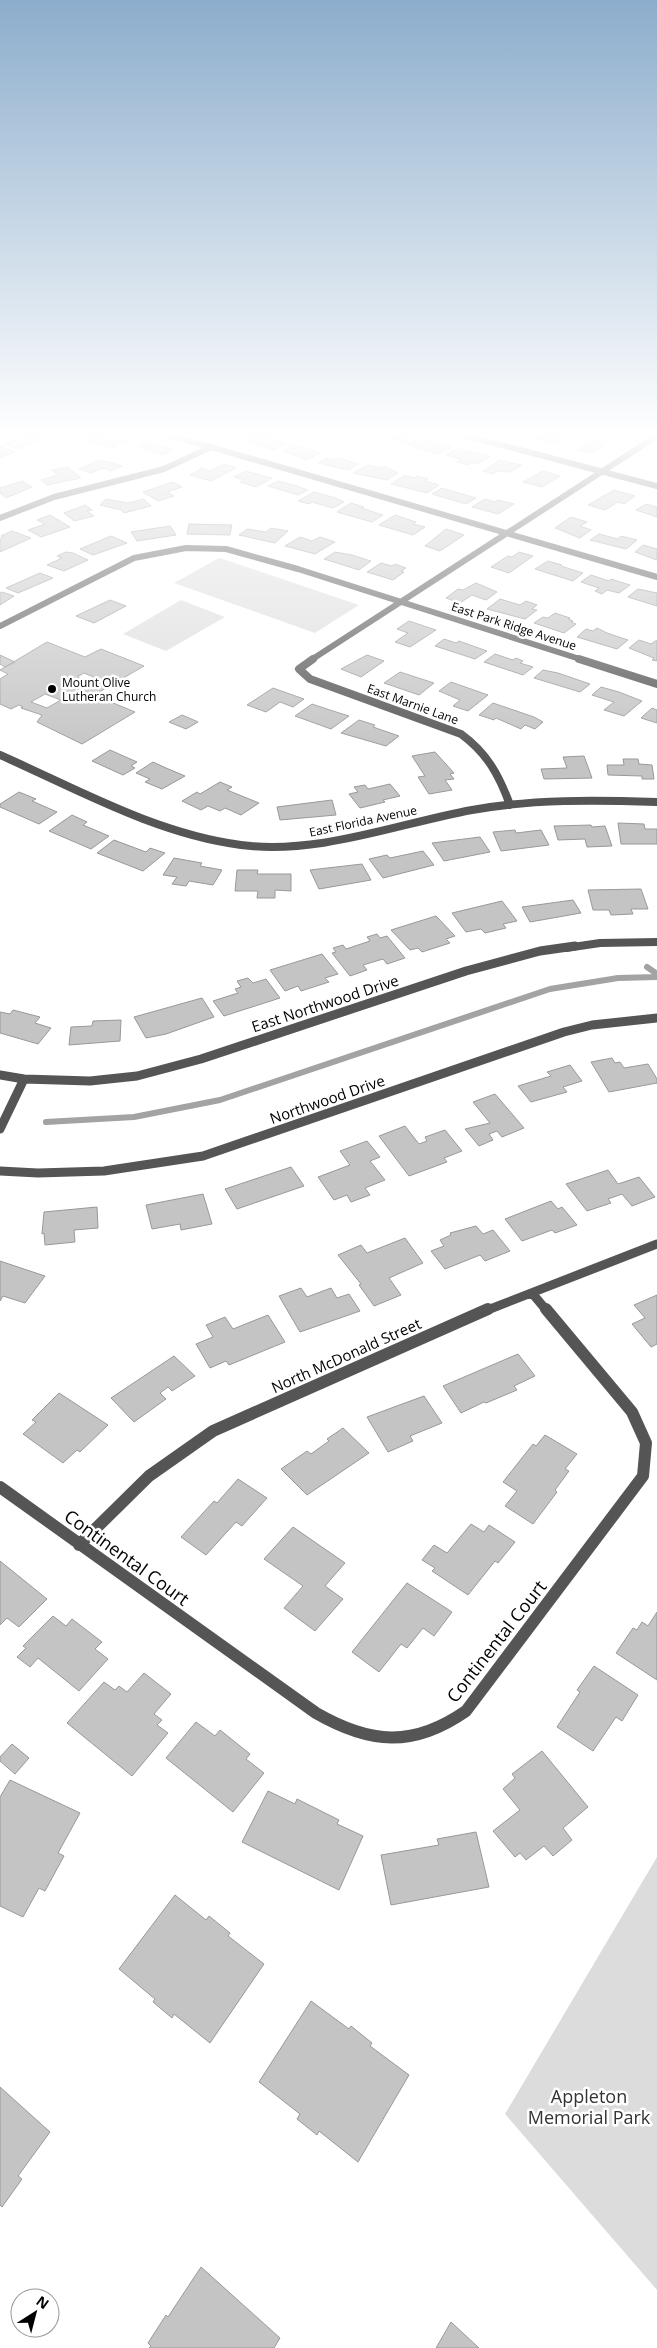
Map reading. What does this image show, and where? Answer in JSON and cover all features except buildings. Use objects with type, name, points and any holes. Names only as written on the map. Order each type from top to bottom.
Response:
[{"type":"street","points":[[400,602],[495,542]]},
{"type":"street","points":[[533,542],[657,577]]},
{"type":"street","name":"East Park Ridge Avenue","points":[[0,626],[120,564],[149,554],[189,548],[226,549],[246,553],[657,684]]},
{"type":"street","name":"East Marnie Lane","points":[[400,602],[298,669],[303,674],[330,687],[461,734],[476,744],[488,756],[510,805]]},
{"type":"street","name":"East Florida Avenue","points":[[0,755],[152,820],[212,840],[242,845],[276,847],[321,843],[438,817],[510,805],[570,801],[657,802]]},
{"type":"street","name":"East Northwood Drive","points":[[0,1074],[24,1079],[90,1081],[161,1071],[466,971],[540,951],[600,943],[657,942]]},
{"type":"street","name":"Northwood Drive","points":[[0,1171],[104,1171],[203,1156],[564,1032],[609,1023],[657,1018]]},
{"type":"street","points":[[0,1129],[24,1079]]},
{"type":"street","name":"North McDonald Street","points":[[79,1545],[149,1476],[213,1430],[483,1312],[657,1244]]},
{"type":"street","name":"Continental Court","points":[[0,1487],[325,1719],[363,1734],[390,1738],[418,1737],[447,1726],[466,1711],[604,1530],[642,1476],[648,1452],[645,1434],[632,1412],[532,1293]]},
{"type":"green space","points":[[219,558],[359,605],[315,633],[174,583]]},
{"type":"green space","points":[[181,600],[225,617],[166,651],[123,634]]},
{"type":"green space","name":"Appleton Memorial Park","points":[[657,1857],[657,2290],[505,2114]]},
{"type":"waterway","points":[[647,967],[657,974]]},
{"type":"waterway","points":[[46,1122],[134,1117],[220,1100],[550,989],[618,978],[657,977]]},
{"type":"place","name":"Mount Olive Lutheran Church","points":[[52,689]]}]
